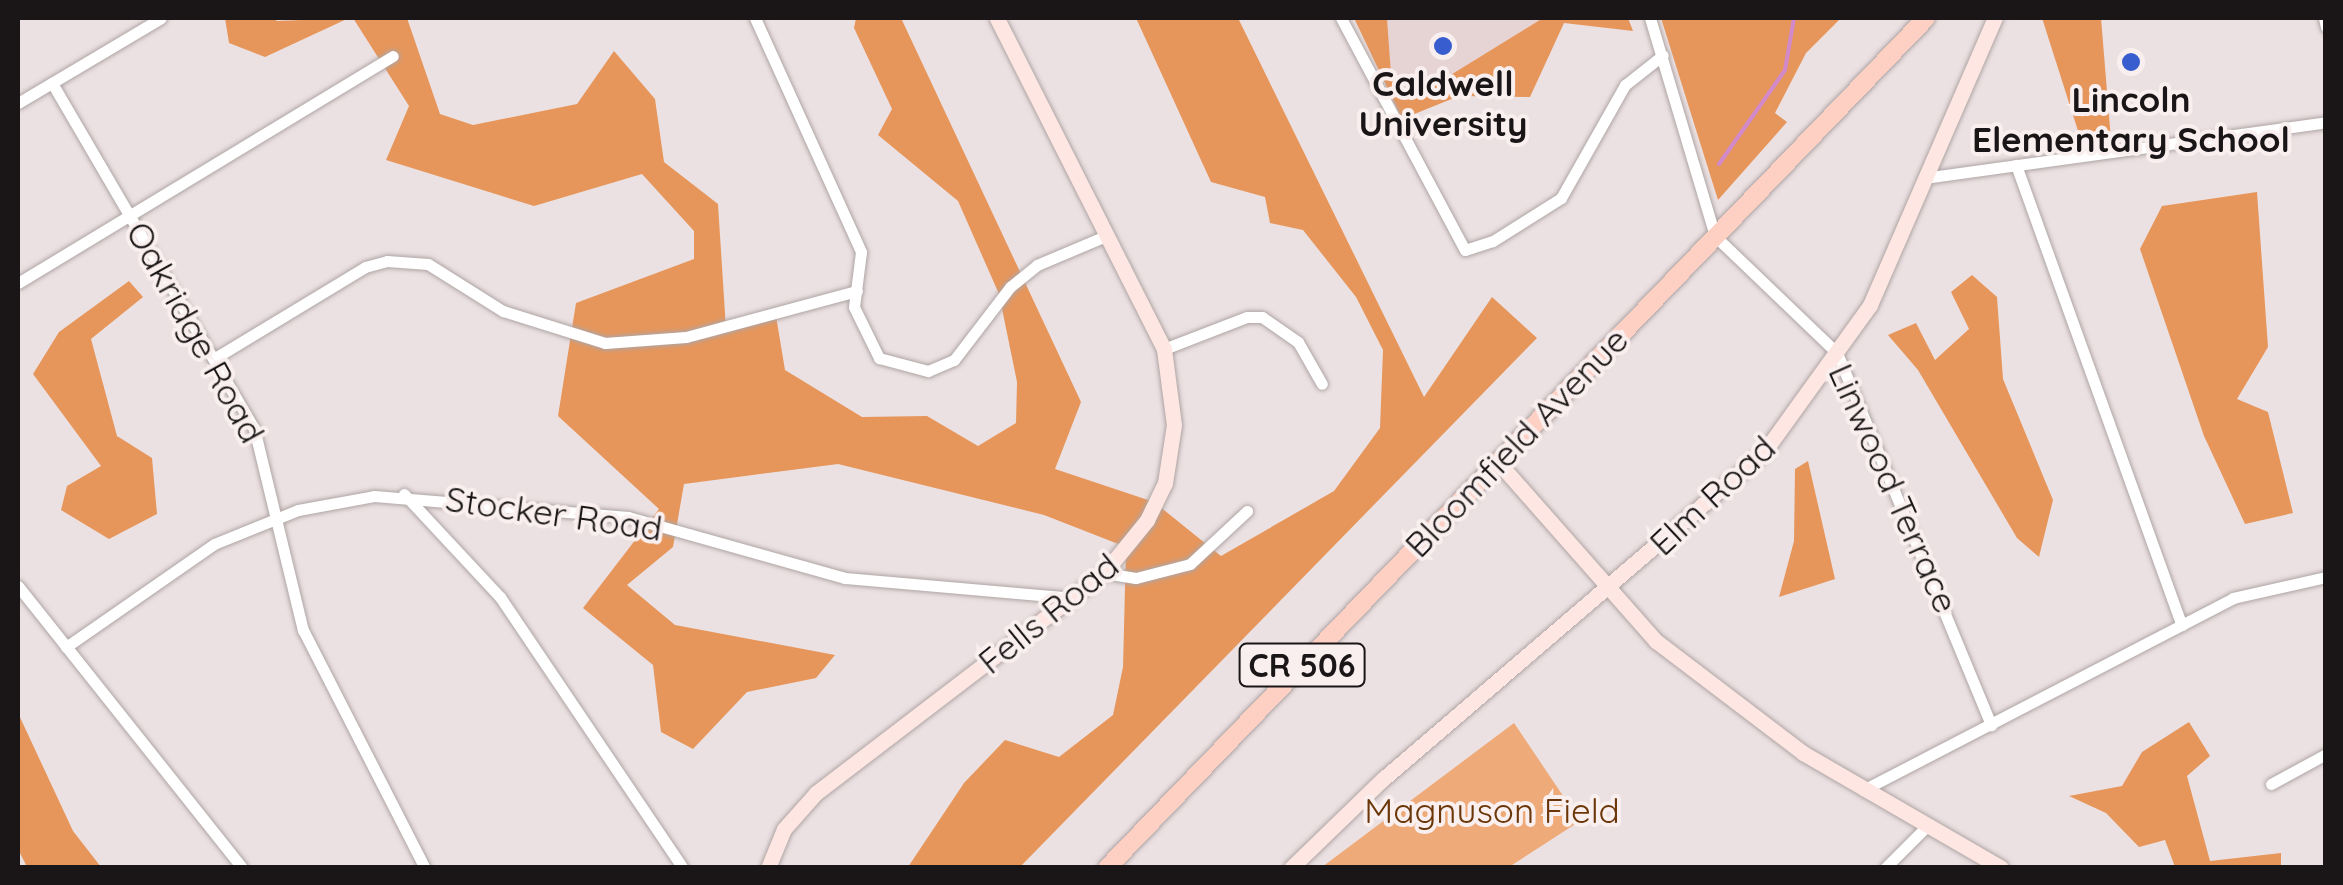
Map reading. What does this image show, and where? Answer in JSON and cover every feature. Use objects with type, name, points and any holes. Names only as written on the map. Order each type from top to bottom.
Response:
[{"type":"main road","name":"Bloomfield Avenue","points":[[1106,868],[1926,18]]},
{"type":"street","points":[[18,103],[161,18]]},
{"type":"street","points":[[755,18],[860,252],[858,320],[879,358],[928,372],[954,360],[1010,286],[1037,265],[1108,235]]},
{"type":"street","name":"Fells Road","points":[[768,868],[784,829],[816,793],[1104,574],[1148,520],[1164,484],[1174,425],[1164,349],[997,18]]},
{"type":"street","points":[[1340,18],[1465,250],[1494,241],[1561,198],[1625,84],[1663,55]]},
{"type":"street","points":[[1650,18],[1714,236]]},
{"type":"street","name":"Elm Road","points":[[1290,868],[1388,775],[1764,452],[1838,356],[1870,305],[1995,18]]},
{"type":"street","points":[[2324,18],[2326,27]]},
{"type":"street","points":[[18,284],[393,56]]},
{"type":"street","name":"Oakridge Road","points":[[52,82],[261,444],[288,584],[312,652],[425,868]]},
{"type":"street","points":[[1924,178],[2326,122]]},
{"type":"street","points":[[2016,165],[2182,625]]},
{"type":"street","name":"Linwood Terrace","points":[[1714,236],[1838,356],[1991,725]]},
{"type":"street","points":[[214,358],[387,260],[428,264],[503,311],[605,344],[686,337],[858,291]]},
{"type":"street","points":[[1164,349],[1247,316],[1262,317],[1298,342],[1322,384]]},
{"type":"street","points":[[1498,462],[1606,591],[1680,659],[1863,790],[2001,868]]},
{"type":"street","points":[[404,494],[504,602],[683,868]]},
{"type":"street","name":"Stocker Road","points":[[66,648],[189,558],[278,518],[404,494],[628,517],[766,560],[888,585],[1074,598]]},
{"type":"street","points":[[1104,574],[1136,578],[1190,564],[1247,512]]},
{"type":"street","points":[[1863,790],[2232,598],[2326,577]]},
{"type":"street","points":[[18,586],[242,868]]},
{"type":"street","points":[[2271,784],[2326,754]]},
{"type":"street","points":[[1885,868],[1927,826]]},
{"type":"shaded area","points":[[225,18],[349,18],[265,57],[229,43]]},
{"type":"shaded area","points":[[353,18],[407,18],[440,114],[473,125],[577,104],[614,51],[655,99],[664,162],[718,204],[726,329],[776,316],[785,370],[862,417],[927,416],[978,446],[1016,423],[1017,382],[999,294],[958,201],[878,135],[892,109],[854,28],[856,18],[901,18],[1081,402],[1055,469],[1154,502],[1221,556],[1334,491],[1380,428],[1383,350],[1356,297],[1303,230],[1270,223],[1265,197],[1211,182],[1136,18],[1238,18],[1424,397],[1492,297],[1537,338],[1020,867],[908,867],[964,783],[1005,740],[1059,757],[1113,715],[1123,667],[1126,547],[1044,515],[838,464],[684,484],[673,547],[627,585],[675,625],[835,655],[816,678],[747,692],[693,749],[661,732],[653,665],[583,608],[659,509],[558,416],[576,303],[694,259],[694,231],[642,174],[534,206],[386,160],[409,106]]},
{"type":"shaded area","points":[[1354,18],[1387,18],[1391,74],[1410,100],[1543,18],[1628,18],[1633,31],[1564,23],[1530,97],[1459,96],[1402,119]]},
{"type":"shaded area","name":"Caldwell University","points":[[1387,18],[1543,18],[1410,100],[1391,75]]},
{"type":"shaded area","points":[[1661,18],[1841,18],[1806,53],[1775,113],[1787,122],[1718,200]]},
{"type":"shaded area","points":[[2042,18],[2101,18],[2112,152],[2086,156]]},
{"type":"shaded area","points":[[2257,192],[2268,347],[2237,399],[2268,412],[2293,513],[2245,524],[2204,436],[2140,249],[2162,206]]},
{"type":"shaded area","points":[[1972,275],[1997,297],[2003,379],[2053,500],[2039,557],[2017,538],[1918,370],[1888,335],[1916,323],[1935,360],[1969,329],[1951,292]]},
{"type":"shaded area","points":[[129,281],[143,297],[91,339],[117,436],[152,458],[157,514],[109,539],[61,510],[67,486],[101,466],[33,374],[59,332]]},
{"type":"shaded area","points":[[1808,461],[1835,579],[1779,597],[1794,541],[1795,469]]},
{"type":"shaded area","points":[[18,713],[73,831],[101,867],[27,867],[18,849]]},
{"type":"shaded area","points":[[2189,722],[2210,756],[2187,776],[2210,861],[2281,853],[2281,867],[2175,867],[2165,840],[2139,847],[2106,813],[2069,796],[2122,786],[2142,752]]},
{"type":"green space","name":"Magnuson Field","points":[[1514,723],[1580,821],[1509,867],[1322,867]]},
{"type":"waterway","points":[[1719,164],[1785,70],[1794,18]]},
{"type":"place","name":"Caldwell University","points":[[1443,46]]},
{"type":"place","name":"Lincoln Elementary School","points":[[2131,62]]}]
